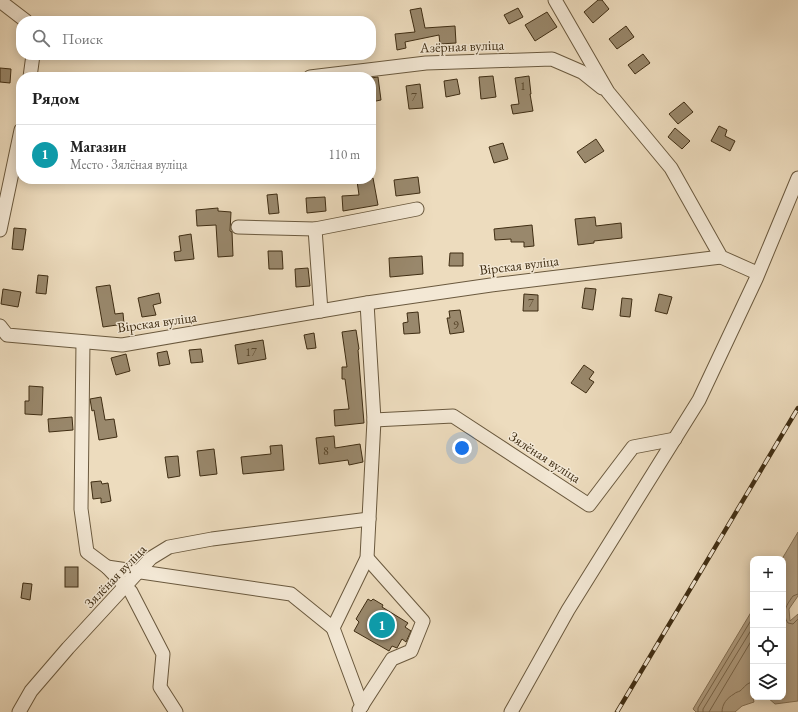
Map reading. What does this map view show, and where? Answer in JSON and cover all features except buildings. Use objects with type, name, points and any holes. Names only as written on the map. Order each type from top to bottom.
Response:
[{"type":"street","name":"Азёрная вуліца","points":[[555,0],[608,92],[670,168],[721,257]]},
{"type":"street","points":[[0,1],[20,16]]},
{"type":"street","name":"Азёрная вуліца","points":[[351,72],[426,63],[552,59],[582,72],[608,92]]},
{"type":"street","points":[[31,72],[33,60]]},
{"type":"street","points":[[0,230],[4,186],[16,146]]},
{"type":"street","points":[[511,712],[568,610],[699,400],[757,273],[798,178]]},
{"type":"street","points":[[238,227],[315,229],[417,210]]},
{"type":"street","points":[[315,229],[321,311]]},
{"type":"street","points":[[721,257],[757,273]]},
{"type":"street","name":"Вірская вуліца","points":[[2,333],[122,345],[367,303],[491,285],[721,257]]},
{"type":"street","points":[[334,628],[367,558],[374,420],[367,303]]},
{"type":"street","points":[[83,342],[81,509],[86,552],[107,567],[131,592],[163,654],[160,687],[176,712]]},
{"type":"street","name":"Зялёная вуліца","points":[[374,420],[453,416],[589,505],[633,447],[675,438]]},
{"type":"street","name":"Зялёная вуліца","points":[[19,712],[31,691],[68,648],[151,558],[169,547],[212,539],[369,519]]},
{"type":"street","points":[[360,709],[392,659],[410,651],[423,621],[367,558]]},
{"type":"street","points":[[107,567],[292,594],[334,628],[360,709]]},
{"type":"water","points":[[798,532],[798,596],[789,609],[790,621],[798,614],[798,701],[775,704],[770,700],[786,700],[786,556],[784,556]]},
{"type":"water","points":[[750,614],[750,700],[754,700],[754,702],[742,706],[735,712],[696,712],[693,709]]},
{"type":"railway","points":[[617,712],[798,408]]},
{"type":"place","name":"Магазин","points":[[382,625]]}]
